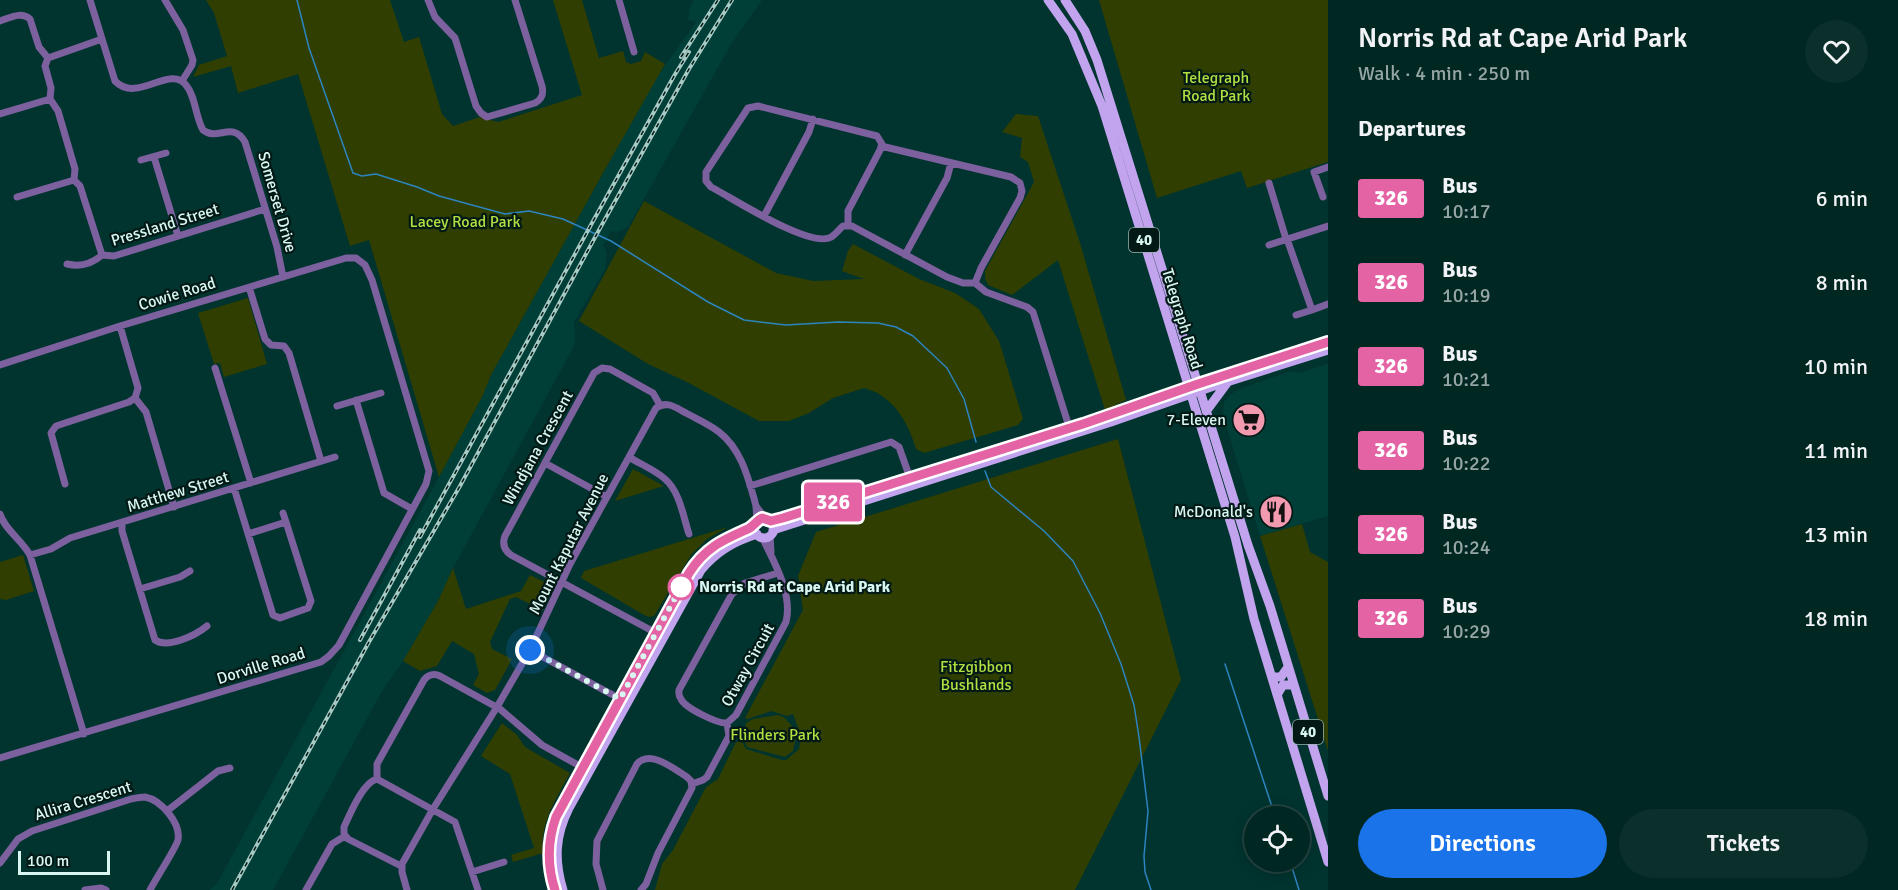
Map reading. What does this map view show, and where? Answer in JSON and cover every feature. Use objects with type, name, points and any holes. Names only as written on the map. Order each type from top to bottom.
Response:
[{"type":"main road","name":"Telegraph Road","points":[[1048,0],[1072,34],[1098,93],[1235,537],[1250,606],[1328,862]]},
{"type":"main road","name":"Telegraph Road","points":[[1065,0],[1080,21],[1095,54],[1328,796]]},
{"type":"main road","points":[[764,528],[1071,431],[1328,342]]},
{"type":"main road","points":[[1200,387],[1227,383],[1328,350]]},
{"type":"main road","points":[[1207,410],[1227,383]]},
{"type":"main road","points":[[555,890],[549,868],[551,834],[556,817],[586,769],[660,635],[708,560],[728,545],[764,528],[910,478],[1071,431]]},
{"type":"main road","points":[[1272,677],[1281,676],[1288,667]]},
{"type":"main road","points":[[1277,695],[1283,685],[1294,685]]},
{"type":"main road","points":[[563,890],[557,864],[558,838],[563,820],[586,769]]},
{"type":"street","points":[[90,0],[115,81],[120,87],[133,89],[173,78],[182,81],[192,65],[193,60],[183,30],[165,0]]},
{"type":"street","points":[[428,0],[435,17],[453,35],[477,108],[487,117],[535,103],[543,94],[515,0]]},
{"type":"street","points":[[619,0],[634,52]]},
{"type":"street","points":[[0,21],[22,14],[27,16],[39,47],[48,58],[102,39]]},
{"type":"street","name":"Pressland Street","points":[[48,58],[45,66],[51,88],[50,99],[58,111],[73,159],[74,180],[80,186],[102,255],[114,256],[265,209]]},
{"type":"street","name":"Somerset Drive","points":[[182,81],[189,89],[199,124],[203,130],[213,135],[230,131],[241,135],[245,142],[277,247],[283,277]]},
{"type":"street","points":[[0,114],[50,99]]},
{"type":"street","points":[[848,225],[848,211],[882,146],[880,138],[873,133],[758,106],[750,107],[706,172],[706,180],[711,187],[793,232],[822,239],[833,236],[841,228],[852,226],[960,282],[975,283],[986,292],[1028,307],[1034,312],[1071,431]]},
{"type":"street","points":[[764,216],[809,132],[813,119]]},
{"type":"street","points":[[882,146],[1015,179],[1022,188],[1020,198],[975,283]]},
{"type":"street","points":[[141,160],[166,153]]},
{"type":"street","points":[[154,157],[178,236]]},
{"type":"street","points":[[905,255],[946,178],[951,163]]},
{"type":"street","points":[[1323,197],[1314,172],[1328,167]]},
{"type":"street","points":[[17,197],[74,180]]},
{"type":"street","points":[[1269,183],[1286,239],[1312,310]]},
{"type":"street","points":[[1269,245],[1328,226]]},
{"type":"street","points":[[67,264],[77,266],[90,263],[102,255]]},
{"type":"street","name":"Cowie Road","points":[[0,365],[249,287],[349,257],[356,258],[363,262],[372,280],[428,464],[429,475]]},
{"type":"street","points":[[249,287],[265,339],[271,345],[284,346],[289,353],[321,461]]},
{"type":"street","points":[[1296,315],[1328,304]]},
{"type":"street","points":[[65,484],[51,433],[56,426],[135,398],[138,388],[120,326]]},
{"type":"street","points":[[215,368],[251,483]]},
{"type":"street","name":"Windjana Crescent","points":[[562,581],[511,555],[504,546],[505,536],[592,377],[600,369],[610,369],[653,393],[660,405]]},
{"type":"street","points":[[337,406],[381,393]]},
{"type":"street","points":[[135,398],[146,412],[174,507]]},
{"type":"street","points":[[356,400],[384,493],[412,509]]},
{"type":"street","points":[[660,405],[672,406],[725,437],[739,456],[764,528]]},
{"type":"street","name":"Mount Kaputar Avenue","points":[[401,866],[530,650],[562,581],[654,410],[660,405]]},
{"type":"street","points":[[750,486],[891,442],[899,447],[910,478]]},
{"type":"street","name":"Matthew Street","points":[[30,555],[51,549],[70,538],[335,457]]},
{"type":"street","points":[[628,457],[661,476],[671,485],[689,534]]},
{"type":"street","points":[[545,463],[607,497]]},
{"type":"street","name":"Dorville Road","points":[[0,758],[321,662],[339,645],[429,475]]},
{"type":"street","points":[[234,488],[269,607],[273,615],[280,618],[308,608],[310,605],[283,513]]},
{"type":"street","points":[[1,519],[26,546],[30,555],[84,734]]},
{"type":"street","points":[[248,534],[286,522]]},
{"type":"street","points":[[122,523],[122,531],[155,640],[160,643],[198,634],[207,626]]},
{"type":"street","name":"Otway Circuit","points":[[764,528],[788,604],[786,622],[736,715],[728,723],[717,722],[684,704],[679,690],[732,594],[745,583],[778,573]]},
{"type":"street","points":[[140,589],[180,577],[190,571]]},
{"type":"street","points":[[562,581],[660,635]]},
{"type":"street","points":[[530,650],[624,701]]},
{"type":"street","points":[[377,779],[377,764],[424,680],[434,674],[497,707],[542,745],[586,769]]},
{"type":"street","points":[[692,784],[707,777],[729,736],[728,723]]},
{"type":"street","points":[[603,890],[596,864],[597,841],[639,761],[644,758],[654,759],[687,777],[692,784],[691,792],[641,890]]},
{"type":"street","points":[[150,890],[178,840],[176,826],[167,811],[218,771],[230,768]]},
{"type":"street","points":[[345,836],[345,824],[365,787],[377,779],[455,822],[478,890]]},
{"type":"street","name":"Allira Crescent","points":[[0,863],[18,839],[32,831],[131,799],[144,797],[154,800],[167,811]]},
{"type":"street","points":[[345,836],[401,866],[407,890]]},
{"type":"street","points":[[306,890],[332,844],[345,836]]},
{"type":"street","points":[[472,872],[504,862]]},
{"type":"street","points":[[85,890],[102,888],[106,890]]},
{"type":"shaded area","points":[[694,0],[762,0],[731,44],[628,227],[617,232],[611,231],[603,245],[607,253],[605,269],[574,322],[575,344],[453,568],[438,601],[403,661],[382,691],[273,890],[210,890],[218,882],[439,477],[483,395],[491,375],[603,173],[657,77],[696,22],[687,19],[691,12],[688,11]]},
{"type":"shaded area","points":[[1328,364],[1328,516],[1260,536],[1223,415],[1224,402],[1230,395],[1242,388],[1291,371],[1299,373]]},
{"type":"green space","name":"Lacey Road Park","points":[[206,0],[390,0],[404,42],[419,37],[442,114],[453,126],[480,117],[498,122],[582,95],[553,0],[582,0],[599,58],[623,51],[626,62],[631,64],[641,61],[645,52],[665,64],[491,375],[483,395],[439,477],[369,240],[350,246],[298,74],[238,93],[231,66],[193,77],[199,65],[227,56],[214,13]]},
{"type":"green space","name":"Telegraph Road Park","points":[[1099,0],[1328,0],[1328,162],[1247,188],[1241,171],[1157,198]]},
{"type":"green space","points":[[1016,114],[1038,116],[1080,243],[1126,400],[1105,410],[1058,260],[1012,295],[988,285],[985,278],[985,271],[1034,182],[1028,162],[1020,157],[1022,138],[1002,132]]},
{"type":"green space","points":[[644,201],[776,273],[813,281],[864,279],[842,271],[848,251],[853,244],[919,279],[955,293],[979,309],[999,341],[1023,419],[1018,425],[924,453],[916,449],[911,434],[894,407],[880,395],[864,388],[833,398],[809,413],[789,421],[759,421],[687,382],[648,364],[579,321]]},
{"type":"green space","points":[[248,298],[267,364],[224,377],[220,363],[214,364],[198,313]]},
{"type":"green space","name":"Fitzgibbon Bushlands","points":[[1118,439],[1181,680],[1075,890],[655,890],[662,864],[673,850],[706,787],[718,779],[736,742],[742,742],[746,749],[782,760],[786,760],[799,749],[801,736],[793,714],[787,716],[771,711],[745,718],[803,610],[798,576],[816,532]]},
{"type":"green space","points":[[633,469],[664,486],[615,501]]},
{"type":"green space","points":[[1302,524],[1310,552],[1328,562],[1328,751],[1260,536]]},
{"type":"green space","points":[[728,527],[707,539],[691,555],[654,616],[644,615],[581,578],[584,571]]},
{"type":"green space","points":[[23,555],[34,591],[6,600],[0,599],[0,562]]},
{"type":"green space","points":[[453,568],[466,609],[521,591],[530,575],[551,585],[538,608],[516,597],[510,599],[490,642],[492,649],[512,659],[495,690],[487,693],[473,685],[479,674],[474,654],[452,641],[437,666],[420,671],[403,661],[438,601]]},
{"type":"green space","name":"Flinders Park","points":[[778,715],[784,717],[797,732],[793,751],[785,757],[747,747],[744,740],[746,723],[753,719]]},
{"type":"green space","points":[[502,723],[517,735],[525,747],[570,773],[547,821],[543,853],[513,862],[511,855],[534,848],[510,774],[481,756]]},
{"type":"waterway","points":[[297,0],[309,48],[353,173],[362,176],[376,174],[439,196],[505,214],[529,211],[563,219],[611,241],[708,302],[744,320],[786,325],[838,322],[878,323],[896,327],[913,336],[947,368],[964,399],[976,442]]},
{"type":"waterway","points":[[985,471],[991,487],[1044,531],[1073,561],[1100,613],[1121,664],[1134,705],[1139,737],[1148,811],[1145,872],[1151,890]]},
{"type":"waterway","points":[[1225,664],[1272,806]]},
{"type":"waterway","points":[[1293,872],[1299,890]]},
{"type":"railway","points":[[681,57],[718,0]]},
{"type":"railway","points":[[232,890],[369,642],[460,486],[689,69],[732,0]]},
{"type":"railway","points":[[420,537],[592,223],[689,52]]},
{"type":"railway","points":[[360,640],[420,530]]},
{"type":"bus line","name":"326","points":[[555,890],[549,868],[549,851],[556,817],[689,573],[699,559],[722,539],[754,525],[762,518],[771,521],[783,518],[1083,424],[1134,405],[1328,342]]},
{"type":"place","name":"7-Eleven","points":[[1249,420]]},
{"type":"place","name":"McDonald's","points":[[1276,512]]},
{"type":"place","name":"Norris Rd at Cape Arid Park","points":[[681,587]]},
{"type":"route","points":[[530,650],[620,699],[681,587]]}]
